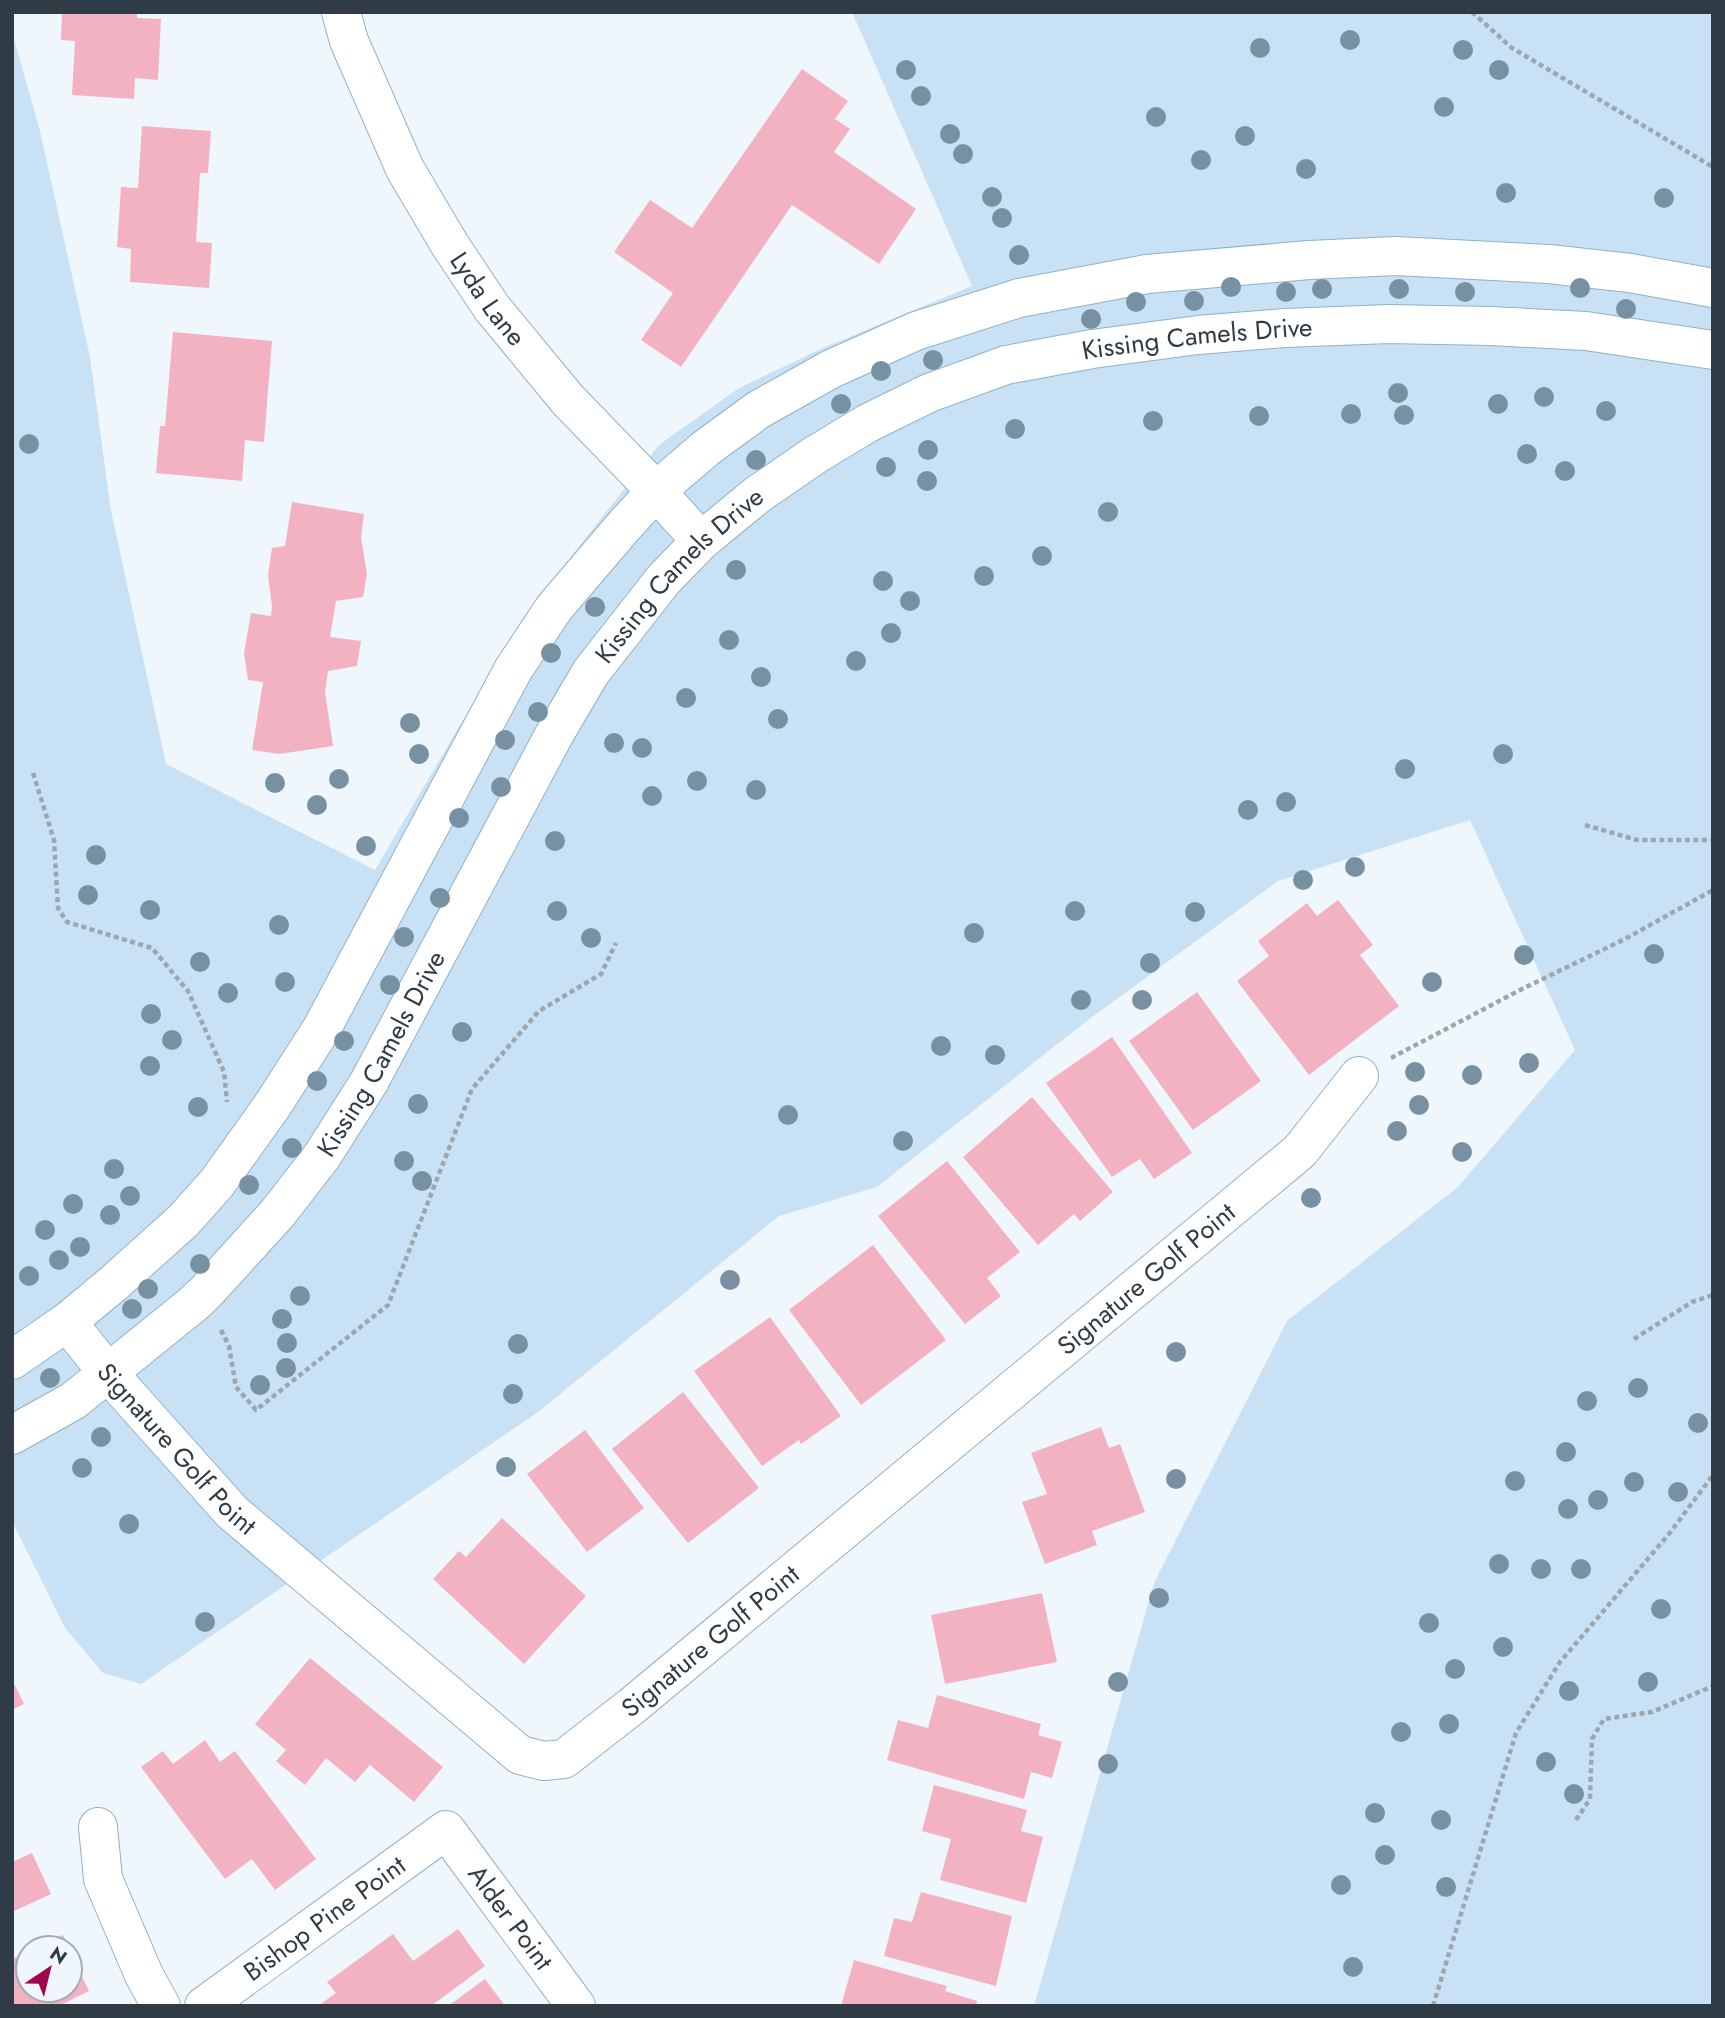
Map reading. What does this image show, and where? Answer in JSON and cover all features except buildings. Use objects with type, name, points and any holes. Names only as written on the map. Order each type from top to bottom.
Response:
[{"type":"street","name":"Lyda Lane","points":[[341,12],[349,41],[405,169],[450,245],[492,308],[568,400],[701,541]]},
{"type":"street","points":[[12,1360],[67,1322],[114,1283],[183,1220],[217,1183],[322,1028],[513,670],[554,608],[656,491],[706,448],[758,410],[831,369],[916,331],[1019,298],[1147,274],[1309,260],[1396,257],[1549,264],[1630,273],[1713,288]]},
{"type":"street","name":"Kissing Camels Drive","points":[[12,1435],[73,1401],[206,1292],[277,1214],[322,1156],[369,1082],[554,735],[591,672],[664,579],[701,541],[757,495],[815,455],[868,423],[929,393],[1006,365],[1092,349],[1198,335],[1389,324],[1490,326],[1586,331],[1713,350]]},
{"type":"street","name":"Signature Golf Point","points":[[67,1322],[108,1373],[232,1512],[520,1755],[544,1761],[564,1759],[632,1706],[1300,1151],[1359,1076]]},
{"type":"street","points":[[98,1826],[103,1879],[144,1975],[161,2006]]},
{"type":"street","name":"Bishop Pine Point","points":[[204,2006],[446,1830]]},
{"type":"street","name":"Alder Point","points":[[446,1830],[576,2006]]},
{"type":"path","points":[[1472,12],[1512,48],[1713,167]]},
{"type":"path","points":[[1585,825],[1637,840],[1713,840]]},
{"type":"path","points":[[1359,1076],[1522,989],[1626,939],[1713,890]]},
{"type":"path","points":[[1634,1339],[1692,1302],[1713,1295]]},
{"type":"path","points":[[1433,2006],[1516,1733],[1560,1662],[1669,1534],[1713,1475]]},
{"type":"path","points":[[1576,1820],[1590,1799],[1591,1739],[1604,1718],[1653,1712],[1713,1686]]},
{"type":"shaded area","points":[[852,12],[1713,12],[1713,2006],[1034,2006],[1154,1583],[1287,1321],[1458,1187],[1575,1050],[1470,820],[1278,881],[1084,1023],[877,1187],[779,1216],[538,1412],[141,1684],[103,1673],[65,1628],[12,1521],[12,32],[40,131],[90,357],[111,511],[166,764],[375,870],[524,616],[659,445],[739,388],[825,347],[972,286]]}]
